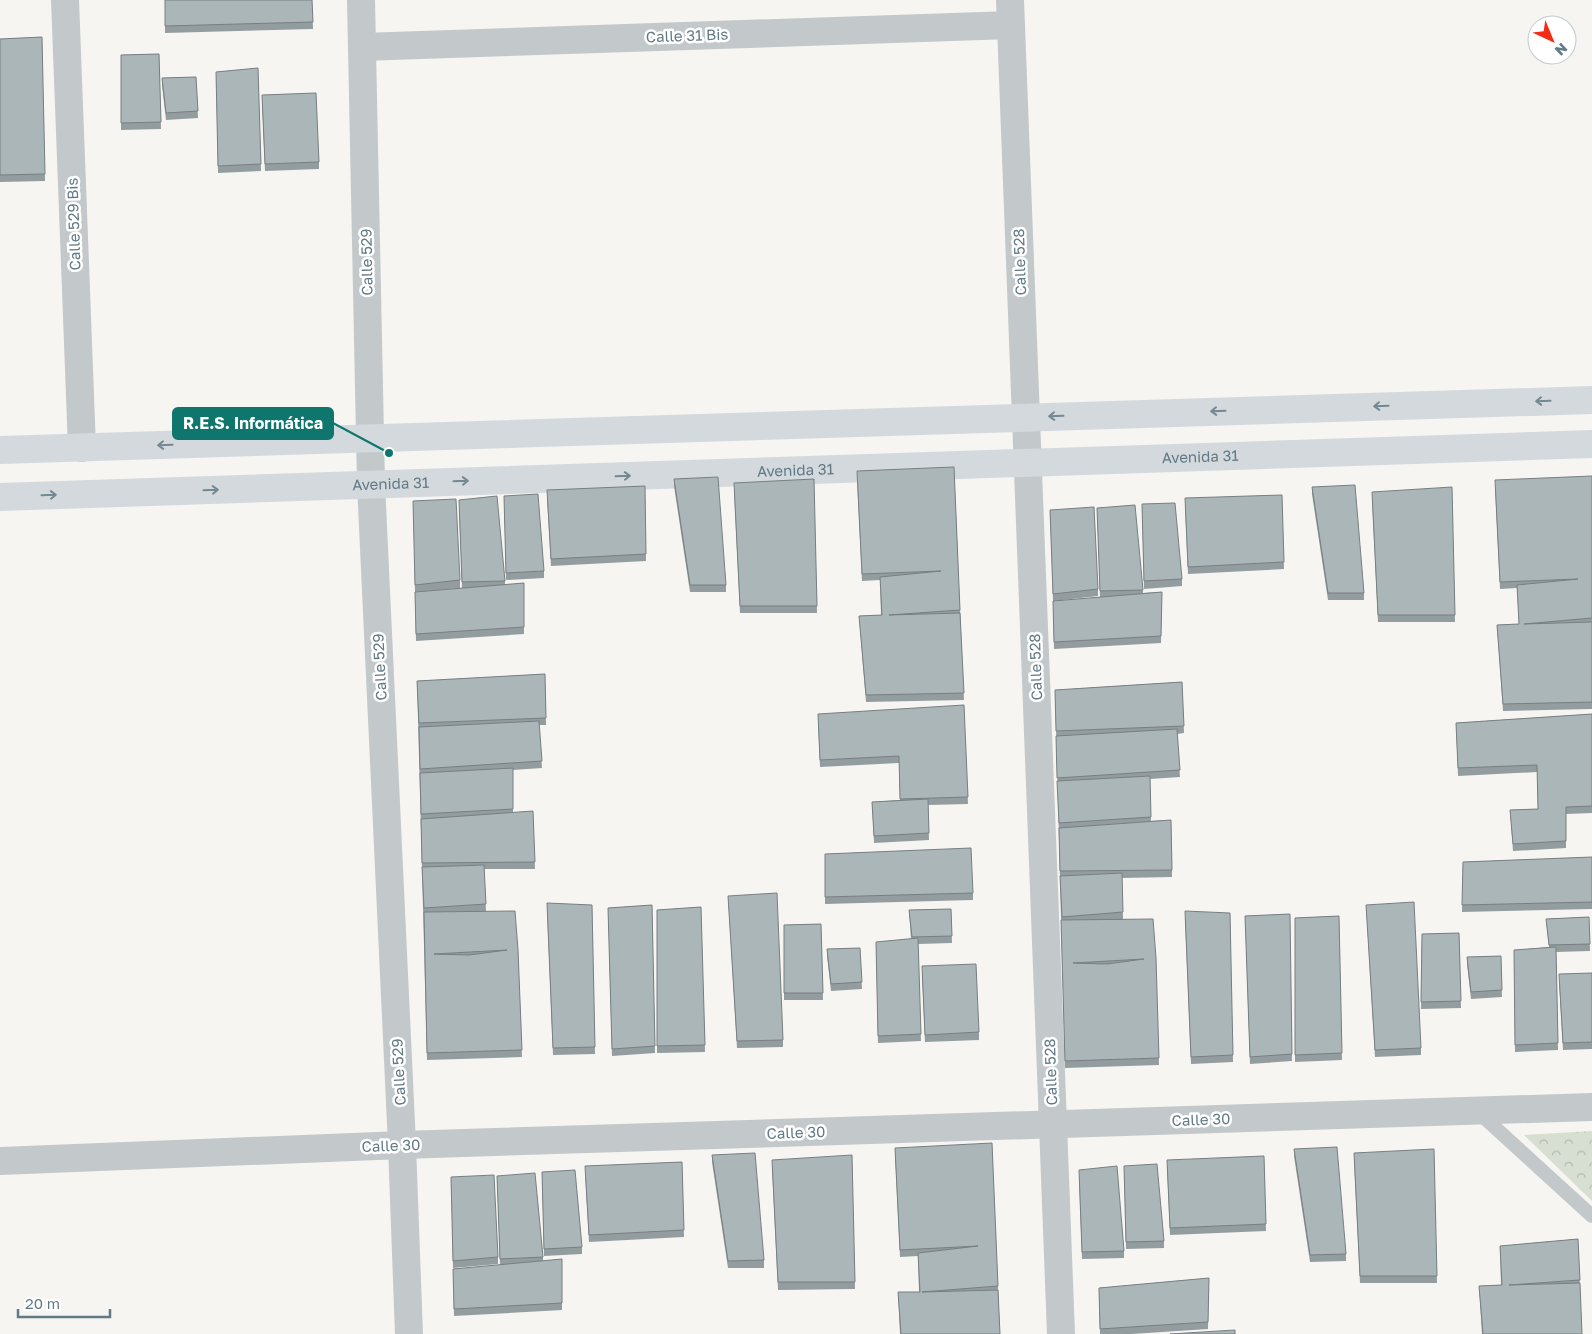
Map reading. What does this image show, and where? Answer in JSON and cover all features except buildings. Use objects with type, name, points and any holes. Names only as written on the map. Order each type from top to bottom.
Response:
[{"type":"main road","points":[[0,450],[1592,400]]},
{"type":"main road","name":"Avenida 31","points":[[0,497],[1592,444]]},
{"type":"street","name":"Calle 529 Bis","points":[[65,0],[82,448]]},
{"type":"street","name":"Calle 529","points":[[361,0],[371,484],[409,1334]]},
{"type":"street","name":"Calle 31 Bis","points":[[362,47],[1010,13]]},
{"type":"street","name":"Calle 528","points":[[1010,13],[1061,1334]]},
{"type":"street","name":"Calle 30","points":[[0,1160],[402,1145],[1592,1107]]},
{"type":"lane","points":[[1477,1111],[1592,1216]]},
{"type":"green space","points":[[1592,1131],[1592,1201],[1524,1135]]},
{"type":"place","name":"R.E.S. Informática","points":[[389,453]]}]
